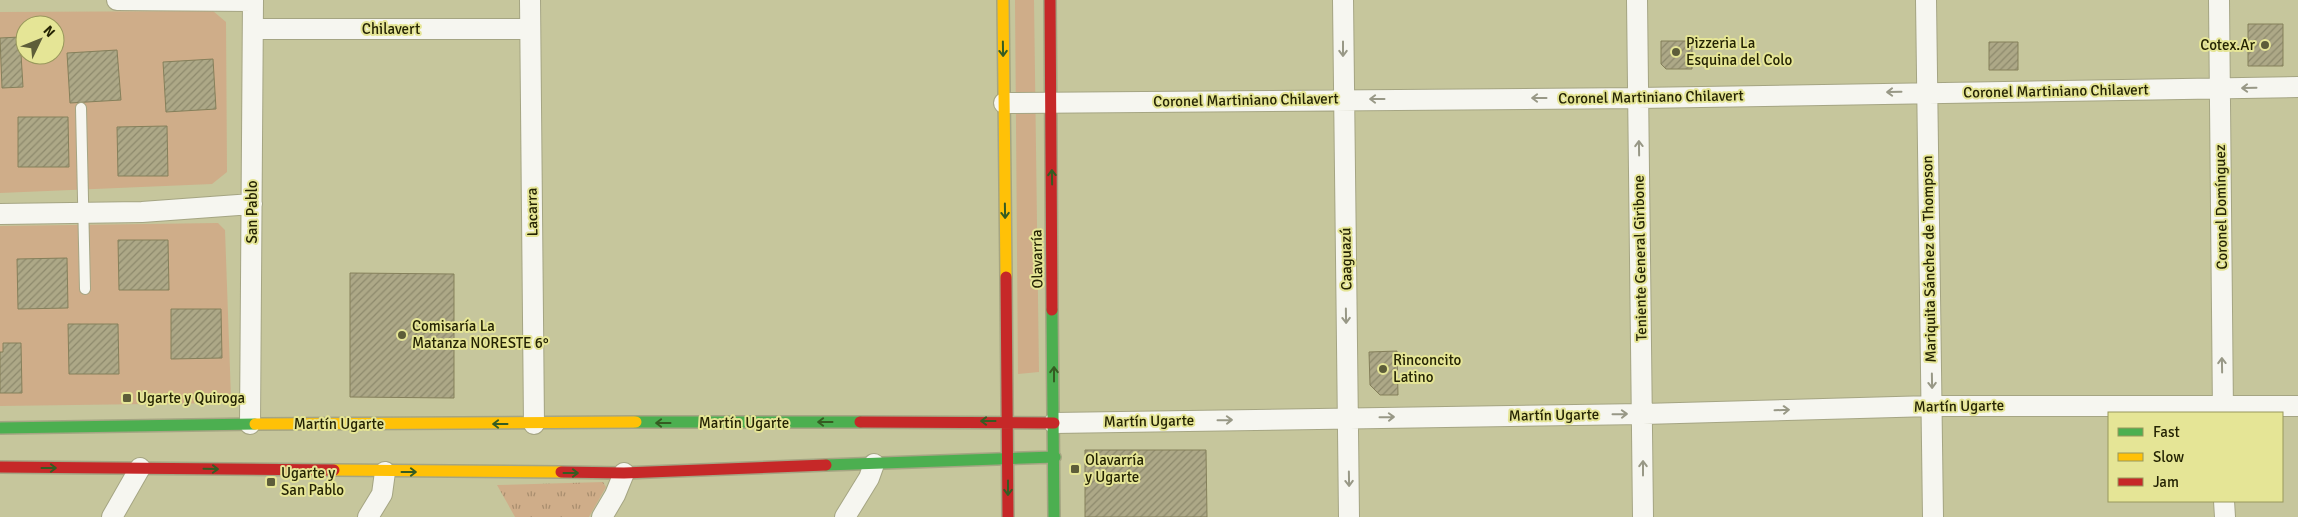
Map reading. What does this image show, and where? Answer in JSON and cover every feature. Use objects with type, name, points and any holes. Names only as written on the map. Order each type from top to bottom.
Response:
[{"type":"street","points":[[117,0],[253,0]]},
{"type":"street","name":"San Pablo","points":[[250,424],[253,0]]},
{"type":"street","name":"Lacarra","points":[[530,0],[534,424]]},
{"type":"street","name":"Olavarría","points":[[1003,0],[1008,517]]},
{"type":"street","name":"Olavarría","points":[[1050,0],[1054,517]]},
{"type":"street","name":"Caaguazú","points":[[1343,0],[1349,517]]},
{"type":"street","name":"Teniente General Giribone","points":[[1637,0],[1643,517]]},
{"type":"street","name":"Mariquita Sánchez de Thompson","points":[[1926,0],[1933,517]]},
{"type":"street","name":"Coronel Domínguez","points":[[2219,0],[2223,409]]},
{"type":"street","name":"Chilavert","points":[[253,30],[530,29]]},
{"type":"street","name":"Coronel Martiniano Chilavert","points":[[1004,103],[1638,98],[2298,87]]},
{"type":"street","points":[[0,214],[142,212],[252,204]]},
{"type":"street","name":"Martín Ugarte","points":[[0,428],[250,424],[1008,421],[1054,423],[1643,414],[1932,406],[2223,409],[2298,406]]},
{"type":"street","points":[[0,467],[624,473],[1055,457]]},
{"type":"street","points":[[844,517],[869,478],[874,464]]},
{"type":"street","points":[[112,517],[140,468]]},
{"type":"street","points":[[368,517],[382,494],[385,472]]},
{"type":"street","points":[[602,517],[616,495],[624,473]]},
{"type":"street","points":[[2224,502],[2225,517]]},
{"type":"lane","points":[[81,108],[85,289]]},
{"type":"green space","points":[[1015,0],[1034,0],[1039,372],[1018,374]]},
{"type":"green space","points":[[213,11],[226,22],[227,172],[212,184],[0,193],[0,12]]},
{"type":"green space","points":[[218,223],[225,230],[231,398],[223,403],[0,406],[0,226]]},
{"type":"green space","points":[[603,482],[606,487],[589,517],[515,517],[497,485]]},
{"type":"building","name":"Cotex.Ar","points":[[2248,24],[2283,24],[2283,66],[2248,66]]},
{"type":"building","points":[[15,37],[15,65],[22,65],[23,87],[2,88],[0,38]]},
{"type":"building","name":"Pizzeria La Esquina del Colo","points":[[1661,41],[1692,41],[1692,69],[1666,69],[1661,64]]},
{"type":"building","points":[[1989,42],[2018,42],[2018,70],[1989,70]]},
{"type":"building","points":[[117,50],[121,100],[70,103],[67,53]]},
{"type":"building","points":[[213,59],[216,109],[166,112],[163,62]]},
{"type":"building","points":[[18,117],[68,117],[69,167],[18,167]]},
{"type":"building","points":[[167,126],[168,176],[118,176],[117,127]]},
{"type":"building","points":[[118,240],[168,240],[169,290],[119,290]]},
{"type":"building","points":[[67,258],[68,308],[18,309],[17,259]]},
{"type":"building","name":"Comisaría La Matanza NORESTE 6°","points":[[350,273],[454,274],[454,398],[350,397]]},
{"type":"building","points":[[171,309],[221,309],[222,358],[171,359]]},
{"type":"building","points":[[68,324],[118,324],[119,374],[69,374]]},
{"type":"building","points":[[3,343],[21,343],[22,393],[0,393],[0,352],[3,352]]},
{"type":"building","name":"Rinconcito Latino","points":[[1397,351],[1398,395],[1380,395],[1370,385],[1369,352]]},
{"type":"building","points":[[1085,450],[1206,450],[1207,517],[1085,517]]},
{"type":"traffic: fast","points":[[1052,310],[1054,517]]},
{"type":"traffic: fast","points":[[636,422],[860,422]]},
{"type":"traffic: fast","points":[[0,428],[255,424]]},
{"type":"traffic: fast","points":[[826,465],[1055,457]]},
{"type":"traffic: slow","points":[[1003,0],[1006,277]]},
{"type":"traffic: slow","points":[[255,424],[636,422]]},
{"type":"traffic: slow","points":[[334,470],[561,472]]},
{"type":"traffic: jam","points":[[1050,0],[1052,310]]},
{"type":"traffic: jam","points":[[1006,277],[1008,517]]},
{"type":"traffic: jam","points":[[860,422],[1054,423]]},
{"type":"traffic: jam","points":[[561,472],[624,473],[826,465]]},
{"type":"traffic: jam","points":[[0,467],[334,470]]},
{"type":"place","name":"Cotex.Ar","points":[[2265,45]]},
{"type":"place","name":"Pizzeria La Esquina del Colo","points":[[1676,52]]},
{"type":"place","name":"Comisaría La Matanza NORESTE 6°","points":[[402,335]]},
{"type":"place","name":"Rinconcito Latino","points":[[1383,369]]},
{"type":"place","name":"Ugarte y Quiroga","points":[[127,398]]},
{"type":"place","name":"Olavarría y Ugarte","points":[[1075,469]]},
{"type":"place","name":"Ugarte y San Pablo","points":[[271,482]]}]
